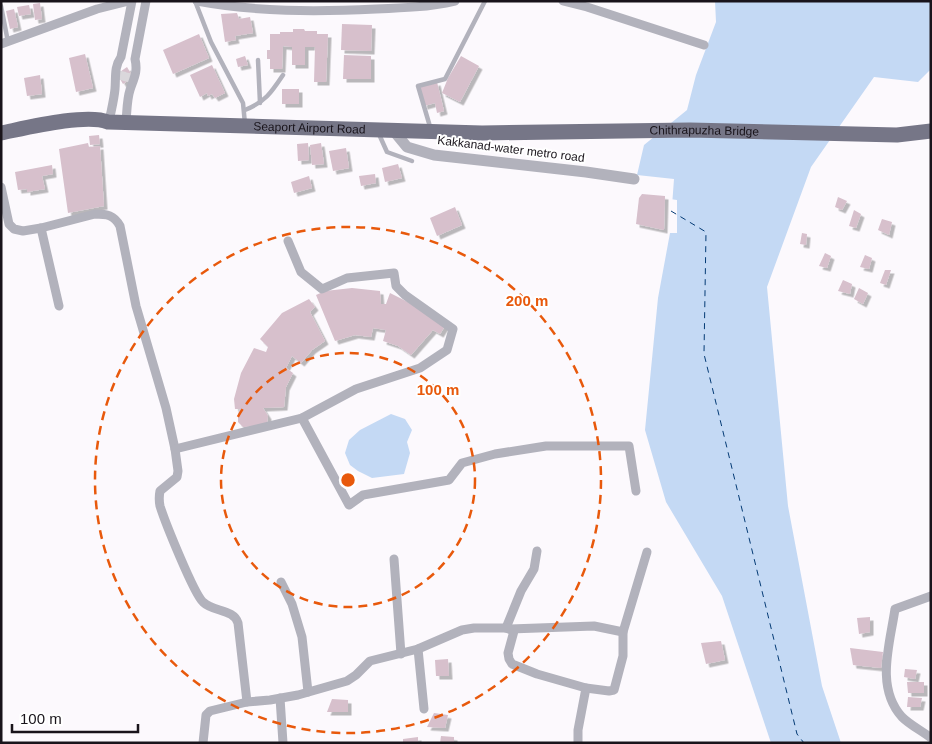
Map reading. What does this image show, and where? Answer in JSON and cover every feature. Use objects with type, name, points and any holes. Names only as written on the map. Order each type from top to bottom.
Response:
[{"type":"main road","name":"Seaport Airport Road","points":[[1,133],[71,120],[126,121],[245,118],[393,130],[511,132]]},
{"type":"main road","points":[[1,142],[44,133],[101,126],[104,121]]},
{"type":"main road","name":"Chithrapuzha Bridge","points":[[511,132],[690,130],[897,135],[931,131]]},
{"type":"street","points":[[121,57],[117,63],[114,80],[123,85],[133,83],[135,59],[146,1]]},
{"type":"street","points":[[196,1],[228,7],[334,11],[431,6],[455,1]]},
{"type":"street","points":[[563,1],[704,45]]},
{"type":"street","points":[[5,43],[97,9],[127,2],[121,57],[126,71],[135,59]]},
{"type":"street","points":[[104,121],[114,98],[123,85]]},
{"type":"street","points":[[123,85],[128,104],[126,121]]},
{"type":"street","name":"Kakkanad-water metro road","points":[[393,130],[407,148],[434,155],[634,179]]},
{"type":"street","points":[[1,187],[9,224],[14,229],[41,228],[96,214],[106,214],[117,220],[122,233],[136,306],[166,408],[175,449],[177,477],[160,491],[160,505],[201,600],[212,608],[237,617],[247,702]]},
{"type":"street","points":[[41,228],[59,306]]},
{"type":"street","points":[[175,449],[302,418],[356,389],[420,368],[447,350],[453,329],[396,286],[394,273],[347,278],[322,289],[301,272],[288,242]]},
{"type":"street","points":[[302,418],[349,505],[363,496],[449,480],[462,463],[495,454],[546,446],[629,446],[636,491]]},
{"type":"street","points":[[508,629],[521,591],[534,569],[537,551]]},
{"type":"street","points":[[508,629],[514,631],[508,653],[512,664],[537,674],[586,688],[614,690],[623,656],[623,632],[647,552]]},
{"type":"street","points":[[394,559],[401,654]]},
{"type":"street","points":[[281,582],[292,604],[302,637],[308,692]]},
{"type":"street","points":[[931,596],[895,609],[886,671],[889,695],[903,717],[931,738]]},
{"type":"street","points":[[203,743],[206,715],[210,710],[247,702],[280,698],[348,681],[356,676],[370,661],[418,649],[462,630],[474,628],[508,629],[594,626],[623,632]]},
{"type":"street","points":[[418,649],[424,709]]},
{"type":"street","points":[[578,743],[578,730],[586,688]]},
{"type":"street","points":[[280,698],[283,743]]},
{"type":"lane","points":[[196,1],[211,42],[242,100],[245,118]]},
{"type":"lane","points":[[431,131],[418,86],[445,79],[485,1]]},
{"type":"lane","points":[[1,6],[5,43]]},
{"type":"lane","points":[[258,60],[260,103]]},
{"type":"lane","points":[[245,118],[270,95],[283,75]]},
{"type":"lane","points":[[377,129],[387,152],[412,161]]},
{"type":"water","points":[[715,1],[931,1],[931,69],[918,82],[874,77],[811,167],[767,287],[788,506],[822,686],[841,743],[771,743],[722,596],[666,502],[645,430],[658,298],[670,233],[674,179],[637,175],[644,145],[687,110],[696,75],[716,22]]},
{"type":"water","points":[[391,414],[405,419],[412,430],[407,442],[410,453],[404,474],[372,478],[350,465],[345,453],[349,440],[360,430]]},
{"type":"pier","points":[[670,199],[677,200],[677,233],[668,233]]},
{"type":"building","points":[[40,3],[42,19],[35,20],[33,4]]},
{"type":"building","points":[[29,5],[31,14],[19,16],[17,7]]},
{"type":"building","points":[[14,9],[18,27],[10,29],[6,11]]},
{"type":"building","points":[[237,13],[239,19],[250,17],[253,33],[235,36],[236,40],[225,42],[221,14]]},
{"type":"building","points":[[342,24],[372,25],[371,51],[341,50]]},
{"type":"building","points":[[293,29],[317,31],[317,34],[328,34],[326,82],[314,82],[315,47],[305,47],[305,65],[292,65],[292,47],[283,46],[282,69],[270,69],[270,59],[267,59],[267,50],[270,50],[270,34],[293,32]]},
{"type":"building","points":[[199,34],[209,58],[173,74],[163,50]]},
{"type":"building","points":[[85,54],[93,88],[76,92],[69,58]]},
{"type":"building","points":[[344,55],[371,56],[371,79],[343,79]]},
{"type":"building","points":[[245,56],[248,65],[238,67],[236,59]]},
{"type":"building","points":[[461,56],[479,66],[460,102],[442,93],[448,78]]},
{"type":"building","points":[[212,65],[225,93],[215,98],[212,94],[208,96],[207,93],[200,97],[190,75]]},
{"type":"building","points":[[127,67],[133,77],[123,84],[117,74]]},
{"type":"building","points":[[40,75],[42,94],[27,96],[24,78]]},
{"type":"building","points":[[437,82],[444,111],[437,113],[435,103],[424,106],[420,87]]},
{"type":"building","points":[[282,89],[299,89],[299,104],[282,104]]},
{"type":"building","points":[[99,135],[100,144],[90,145],[89,136]]},
{"type":"building","points":[[88,143],[89,147],[100,146],[104,206],[68,213],[59,149]]},
{"type":"building","points":[[308,143],[309,160],[298,161],[297,144]]},
{"type":"building","points":[[321,143],[324,164],[312,165],[310,145]]},
{"type":"building","points":[[346,148],[349,168],[333,171],[329,151]]},
{"type":"building","points":[[398,164],[402,178],[385,182],[382,168]]},
{"type":"building","points":[[52,165],[53,174],[42,176],[45,189],[27,192],[27,189],[18,190],[15,172]]},
{"type":"building","points":[[375,174],[376,183],[361,186],[359,176]]},
{"type":"building","points":[[309,176],[312,188],[294,193],[291,182]]},
{"type":"building","points":[[642,194],[665,196],[664,230],[636,224],[639,198]]},
{"type":"building","points":[[838,197],[847,201],[842,210],[835,207]]},
{"type":"building","points":[[455,207],[462,225],[437,236],[430,218]]},
{"type":"building","points":[[854,210],[861,214],[856,228],[849,226]]},
{"type":"building","points":[[882,219],[892,222],[889,235],[878,230]]},
{"type":"building","points":[[802,233],[807,234],[806,245],[800,244]]},
{"type":"building","points":[[825,253],[831,256],[827,268],[819,266]]},
{"type":"building","points":[[865,255],[872,258],[869,269],[860,267]]},
{"type":"building","points":[[885,270],[891,270],[886,285],[880,283]]},
{"type":"building","points":[[843,280],[852,284],[850,294],[838,291]]},
{"type":"building","points":[[352,288],[380,291],[381,304],[386,304],[390,293],[420,308],[445,326],[440,334],[433,330],[411,355],[398,346],[383,341],[386,330],[373,328],[371,337],[355,335],[335,341],[316,295],[325,291]]},
{"type":"building","points":[[859,288],[868,293],[863,304],[854,299]]},
{"type":"building","points":[[309,299],[315,307],[310,312],[325,341],[312,350],[301,363],[292,356],[286,368],[293,373],[286,387],[284,407],[263,408],[268,416],[267,423],[262,426],[243,427],[238,422],[240,409],[235,409],[234,399],[241,373],[254,348],[266,352],[268,347],[260,339],[282,313]]},
{"type":"building","points":[[870,617],[870,632],[859,634],[857,618]]},
{"type":"building","points":[[721,641],[725,660],[706,664],[701,643]]},
{"type":"building","points":[[850,648],[883,652],[881,668],[853,665]]},
{"type":"building","points":[[448,659],[449,676],[436,676],[435,660]]},
{"type":"building","points":[[905,669],[917,670],[915,679],[904,677]]},
{"type":"building","points":[[907,682],[924,682],[924,693],[908,693]]},
{"type":"building","points":[[908,697],[922,698],[920,707],[907,707]]},
{"type":"building","points":[[332,699],[348,700],[348,712],[327,712]]},
{"type":"building","points":[[434,713],[448,715],[445,728],[427,727]]},
{"type":"building","points":[[441,736],[454,737],[454,743],[440,743]]},
{"type":"building","points":[[418,737],[418,743],[403,743],[403,739]]},
{"type":"ferry route","points":[[671,211],[706,232],[704,354],[797,734],[804,743]]},
{"type":"tunnel","points":[[120,80],[122,70]]},
{"type":"tunnel","points":[[128,82],[130,72]]}]
